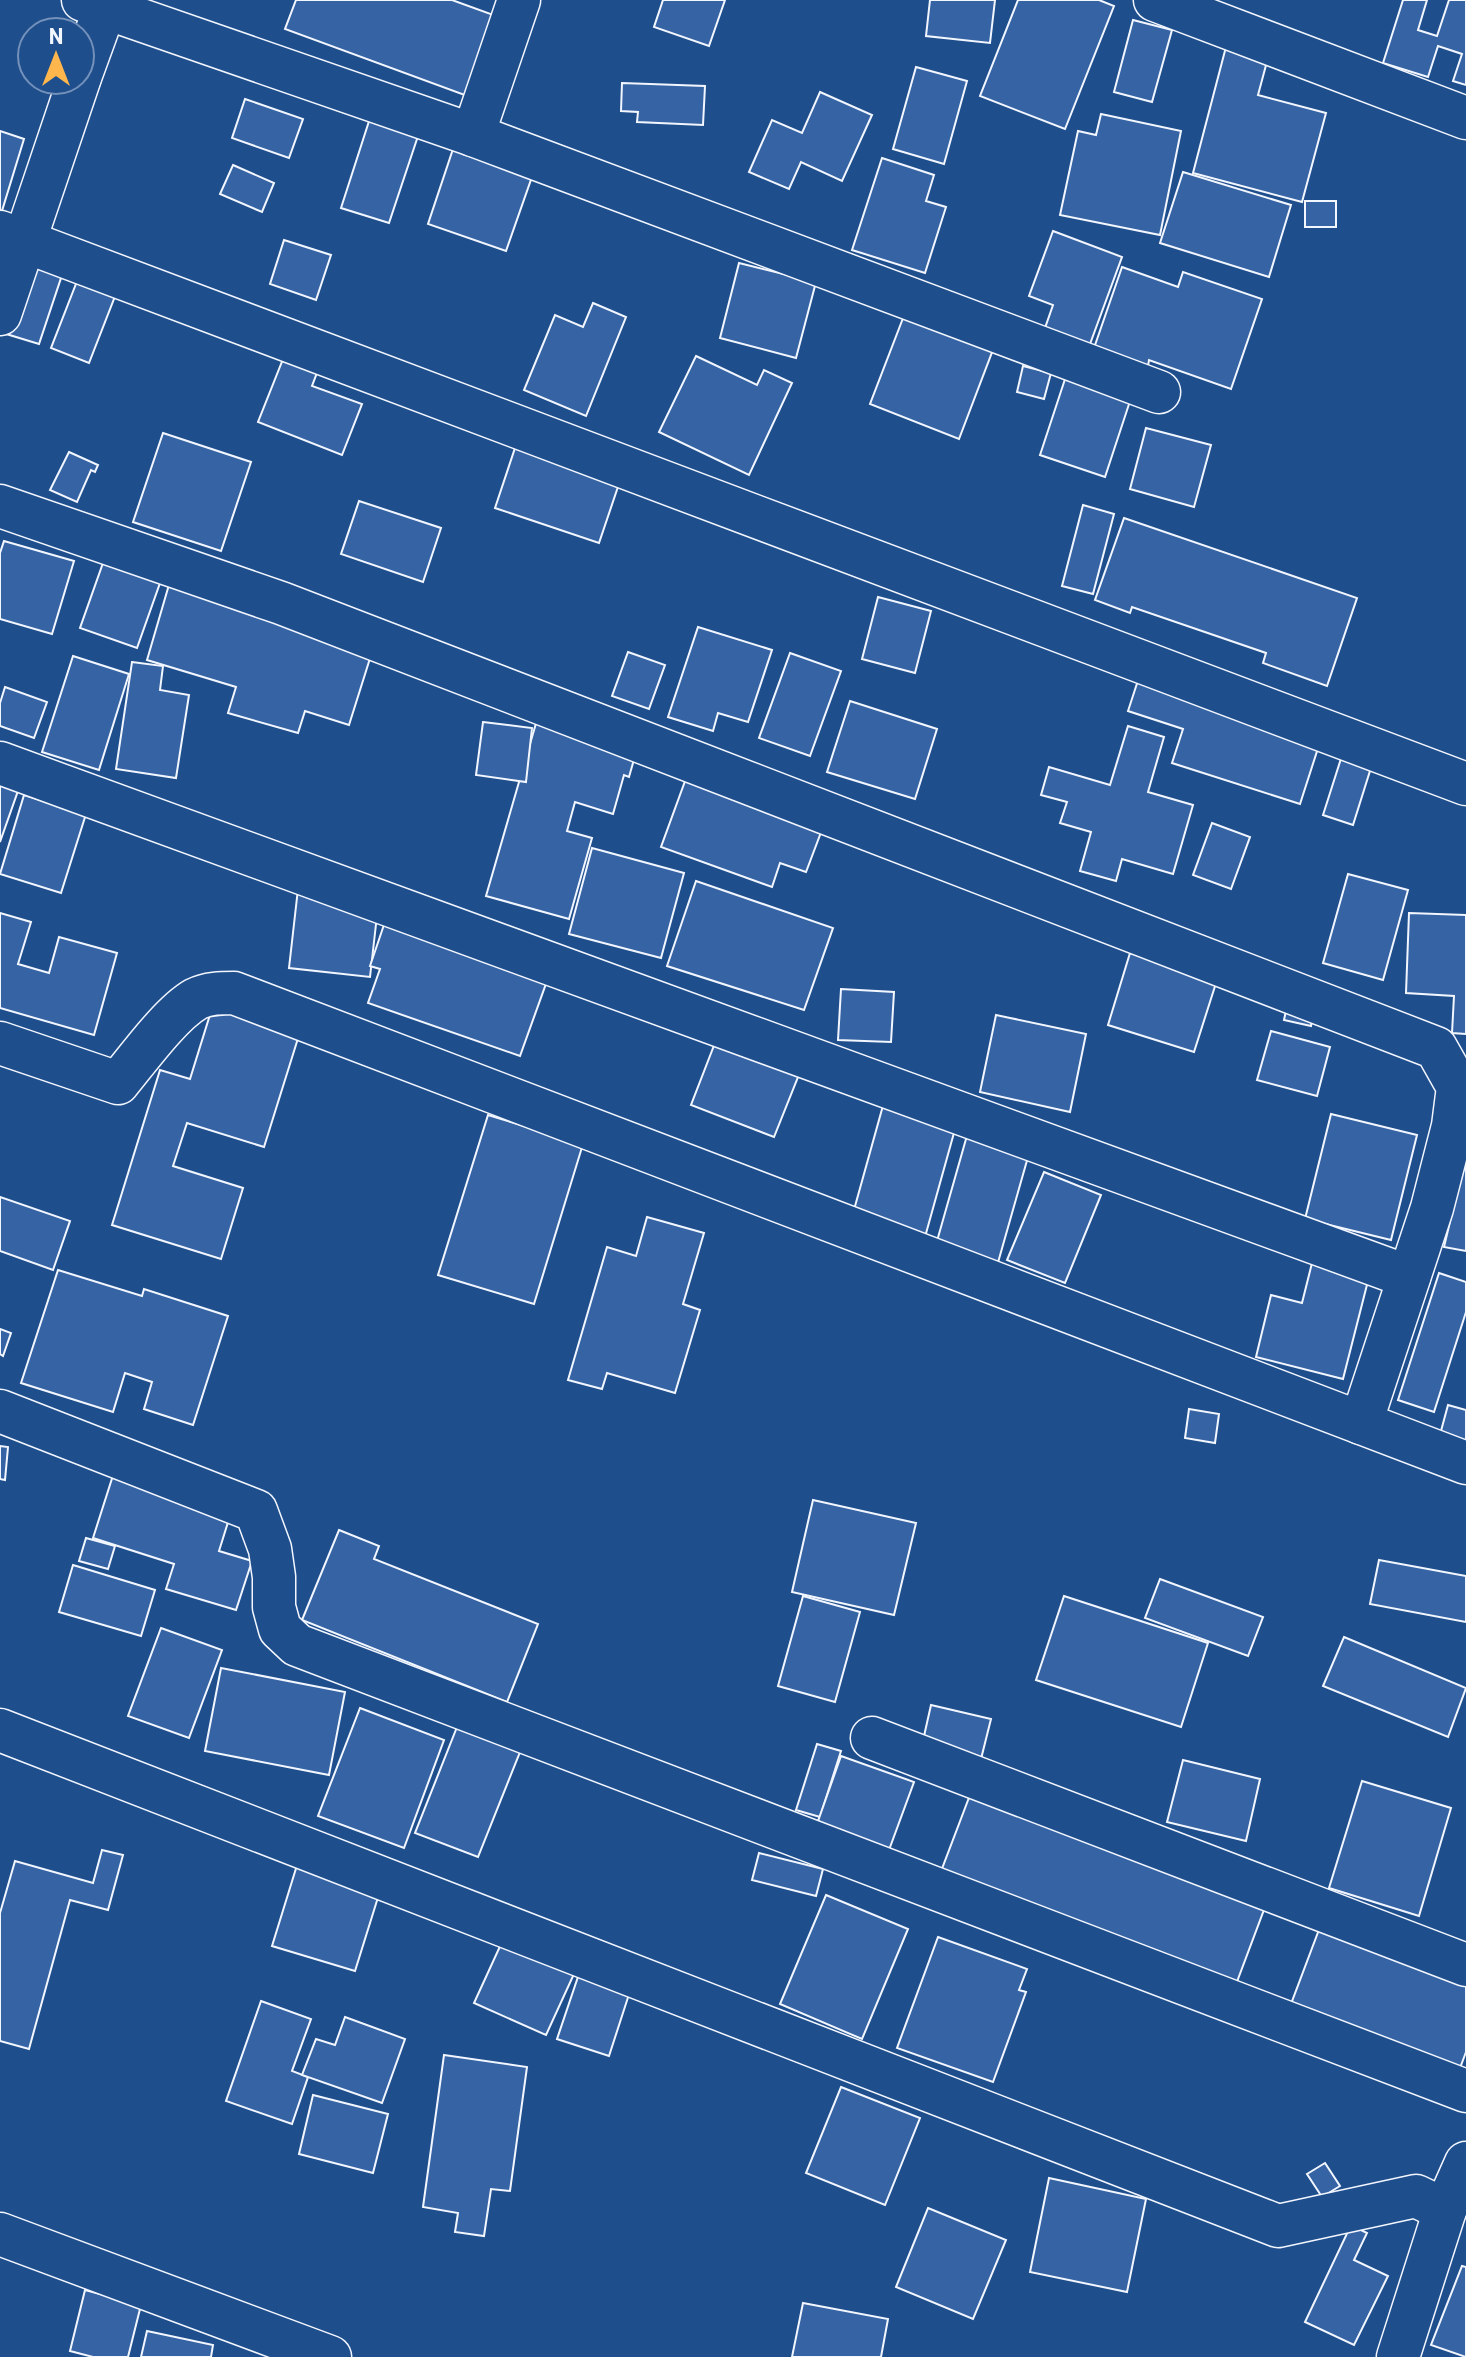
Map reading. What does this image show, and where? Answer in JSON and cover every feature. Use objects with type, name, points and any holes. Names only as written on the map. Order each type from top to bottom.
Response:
[{"type":"street","points":[[473,135],[519,0]]},
{"type":"street","points":[[1155,0],[1466,118]]},
{"type":"street","points":[[99,2],[473,135],[1159,392]]},
{"type":"street","points":[[0,314],[13,236],[71,96]]},
{"type":"street","points":[[13,236],[1466,784]]},
{"type":"street","points":[[0,506],[281,603],[1436,1048],[1458,1087],[1453,1126],[1432,1208],[1361,1423]]},
{"type":"street","points":[[0,763],[1409,1277]]},
{"type":"street","points":[[0,1043],[118,1083],[166,1026],[195,1000],[212,994],[234,993],[1466,1463]]},
{"type":"street","points":[[0,1411],[256,1511],[270,1549],[274,1607],[280,1629],[297,1645],[1466,2091]]},
{"type":"street","points":[[0,1730],[1278,2226],[1416,2196],[1445,2210]]},
{"type":"street","points":[[872,1738],[1466,1965]]},
{"type":"street","points":[[1398,2357],[1445,2210],[1466,2163]]},
{"type":"street","points":[[0,2234],[282,2348],[330,2357]]},
{"type":"building","points":[[296,0],[452,0],[499,17],[470,97],[285,29]]},
{"type":"building","points":[[663,0],[725,0],[709,46],[654,27]]},
{"type":"building","points":[[930,0],[995,0],[990,43],[926,36]]},
{"type":"building","points":[[1018,0],[1099,0],[1114,6],[1065,129],[980,96]]},
{"type":"building","points":[[1403,0],[1427,0],[1418,30],[1437,36],[1449,0],[1466,0],[1466,85],[1453,81],[1462,54],[1438,46],[1428,77],[1383,63]]},
{"type":"building","points":[[1133,20],[1172,30],[1152,102],[1114,92]]},
{"type":"building","points":[[1227,43],[1269,54],[1258,95],[1326,113],[1302,202],[1193,173]]},
{"type":"building","points":[[916,67],[967,81],[944,164],[893,149]]},
{"type":"building","points":[[622,83],[705,86],[703,125],[637,122],[638,112],[621,111]]},
{"type":"building","points":[[820,92],[872,115],[842,181],[801,162],[789,189],[749,172],[772,120],[802,133]]},
{"type":"building","points":[[245,99],[303,119],[289,158],[232,138]]},
{"type":"building","points":[[1101,114],[1181,131],[1160,235],[1060,215],[1078,131],[1096,135]]},
{"type":"building","points":[[371,115],[420,130],[389,223],[341,208]]},
{"type":"building","points":[[0,131],[24,139],[1,214],[0,213]]},
{"type":"building","points":[[455,143],[534,171],[506,251],[428,224]]},
{"type":"building","points":[[882,158],[934,175],[926,201],[946,207],[925,273],[852,250]]},
{"type":"building","points":[[233,165],[274,183],[262,212],[220,194]]},
{"type":"building","points":[[1183,172],[1291,205],[1269,277],[1160,243]]},
{"type":"building","points":[[1305,201],[1336,201],[1336,227],[1305,227]]},
{"type":"building","points":[[1053,231],[1122,257],[1090,344],[1045,328],[1053,305],[1029,296]]},
{"type":"building","points":[[284,240],[331,255],[316,300],[270,284]]},
{"type":"building","points":[[30,254],[65,266],[39,344],[3,333]]},
{"type":"building","points":[[739,263],[816,282],[796,358],[720,338]]},
{"type":"building","points":[[1122,267],[1178,287],[1183,272],[1262,299],[1231,389],[1149,360],[1148,366],[1094,348]]},
{"type":"building","points":[[81,271],[119,286],[89,363],[51,348]]},
{"type":"building","points":[[593,303],[626,317],[586,416],[524,390],[555,315],[583,327]]},
{"type":"building","points":[[905,313],[994,347],[959,439],[870,404]]},
{"type":"building","points":[[289,344],[323,357],[312,386],[362,404],[342,455],[258,422]]},
{"type":"building","points":[[696,356],[757,385],[764,370],[792,383],[749,475],[659,432]]},
{"type":"building","points":[[1023,366],[1051,373],[1044,399],[1017,392]]},
{"type":"building","points":[[1068,370],[1133,392],[1105,477],[1040,455]]},
{"type":"building","points":[[1146,428],[1211,445],[1194,507],[1130,489]]},
{"type":"building","points":[[163,433],[251,462],[221,551],[133,522]]},
{"type":"building","points":[[517,442],[623,472],[599,543],[495,508]]},
{"type":"building","points":[[69,452],[98,465],[95,472],[91,470],[77,502],[50,490]]},
{"type":"building","points":[[359,501],[441,528],[423,582],[341,554]]},
{"type":"building","points":[[1083,505],[1114,514],[1093,594],[1062,586]]},
{"type":"building","points":[[1124,518],[1357,598],[1327,686],[1263,663],[1266,653],[1132,607],[1130,613],[1095,600]]},
{"type":"building","points":[[4,541],[74,561],[52,634],[0,619],[0,553]]},
{"type":"building","points":[[109,546],[166,566],[137,648],[80,628]]},
{"type":"building","points":[[173,571],[378,633],[349,725],[305,711],[298,733],[228,713],[236,687],[147,660]]},
{"type":"building","points":[[878,597],[931,611],[915,673],[862,659]]},
{"type":"building","points":[[698,627],[772,650],[748,722],[718,713],[713,731],[668,717]]},
{"type":"building","points":[[628,652],[665,665],[649,709],[612,696]]},
{"type":"building","points":[[790,653],[841,671],[810,756],[759,738]]},
{"type":"building","points":[[73,656],[129,674],[99,770],[42,752]]},
{"type":"building","points":[[132,662],[163,666],[160,690],[189,695],[176,778],[116,769]]},
{"type":"building","points":[[1143,665],[1320,742],[1300,804],[1172,763],[1183,729],[1128,711]]},
{"type":"building","points":[[5,687],[47,702],[34,738],[0,726],[0,703]]},
{"type":"building","points":[[850,701],[937,729],[915,799],[827,772]]},
{"type":"building","points":[[541,706],[641,735],[629,777],[624,775],[613,814],[575,802],[567,831],[592,838],[569,919],[486,896]]},
{"type":"building","points":[[483,722],[532,728],[526,782],[476,775]]},
{"type":"building","points":[[1128,726],[1164,737],[1148,792],[1193,805],[1173,874],[1122,859],[1116,881],[1080,871],[1091,832],[1060,823],[1067,802],[1041,795],[1049,767],[1110,785]]},
{"type":"building","points":[[1345,746],[1375,755],[1353,825],[1323,815]]},
{"type":"building","points":[[692,762],[823,827],[806,872],[780,863],[772,887],[661,847]]},
{"type":"building","points":[[0,781],[19,788],[0,842]]},
{"type":"building","points":[[24,795],[86,814],[61,893],[0,874]]},
{"type":"building","points":[[1212,823],[1250,837],[1231,889],[1193,875]]},
{"type":"building","points":[[592,848],[684,873],[661,958],[569,934]]},
{"type":"building","points":[[1348,874],[1408,890],[1383,980],[1323,963]]},
{"type":"building","points":[[299,880],[380,889],[370,977],[289,968]]},
{"type":"building","points":[[696,881],[833,928],[804,1010],[667,966]]},
{"type":"building","points":[[389,910],[552,967],[520,1056],[368,1003],[380,969],[370,966]]},
{"type":"building","points":[[0,913],[31,922],[18,964],[49,973],[59,937],[117,953],[94,1035],[0,1008]]},
{"type":"building","points":[[1409,913],[1466,915],[1466,1034],[1452,1033],[1454,996],[1406,993]]},
{"type":"building","points":[[1130,953],[1217,980],[1194,1052],[1108,1025]]},
{"type":"building","points":[[841,989],[894,992],[891,1042],[838,1040]]},
{"type":"building","points":[[1289,996],[1316,1002],[1311,1026],[1284,1020]]},
{"type":"building","points":[[213,1005],[300,1032],[264,1147],[187,1123],[173,1166],[243,1188],[221,1259],[112,1225],[160,1070],[190,1079]]},
{"type":"building","points":[[996,1015],[1086,1034],[1070,1112],[980,1092]]},
{"type":"building","points":[[720,1030],[804,1062],[774,1137],[691,1105]]},
{"type":"building","points":[[1271,1031],[1330,1047],[1317,1096],[1257,1080]]},
{"type":"building","points":[[884,1102],[957,1122],[925,1237],[852,1217]]},
{"type":"building","points":[[1331,1114],[1417,1135],[1391,1240],[1305,1219]]},
{"type":"building","points":[[488,1115],[583,1144],[534,1304],[438,1275]]},
{"type":"building","points":[[968,1132],[1030,1150],[997,1266],[935,1248]]},
{"type":"building","points":[[1466,1154],[1466,1251],[1444,1247]]},
{"type":"building","points":[[1044,1172],[1101,1195],[1065,1283],[1007,1260]]},
{"type":"building","points":[[0,1197],[70,1221],[53,1270],[0,1251]]},
{"type":"building","points":[[647,1217],[704,1233],[683,1304],[700,1310],[675,1393],[607,1373],[602,1389],[568,1380],[607,1247],[636,1256]]},
{"type":"building","points":[[1314,1255],[1371,1269],[1343,1379],[1256,1357],[1271,1295],[1302,1303]]},
{"type":"building","points":[[58,1270],[142,1296],[144,1289],[228,1316],[193,1425],[144,1409],[152,1382],[125,1373],[113,1412],[21,1383]]},
{"type":"building","points":[[1439,1273],[1466,1282],[1466,1312],[1434,1412],[1398,1400]]},
{"type":"building","points":[[0,1329],[11,1333],[3,1356],[0,1354]]},
{"type":"building","points":[[1448,1405],[1466,1410],[1466,1449],[1438,1442]]},
{"type":"building","points":[[1189,1409],[1219,1414],[1215,1443],[1185,1438]]},
{"type":"building","points":[[0,1446],[8,1447],[5,1480],[0,1479]]},
{"type":"building","points":[[116,1466],[234,1503],[219,1551],[252,1561],[236,1610],[166,1589],[174,1564],[93,1538]]},
{"type":"building","points":[[813,1500],[916,1523],[894,1615],[792,1592]]},
{"type":"building","points":[[339,1530],[379,1546],[374,1559],[538,1624],[507,1702],[302,1620]]},
{"type":"building","points":[[86,1538],[115,1546],[108,1569],[79,1561]]},
{"type":"building","points":[[1379,1560],[1466,1576],[1466,1622],[1370,1604]]},
{"type":"building","points":[[73,1565],[155,1590],[141,1636],[59,1612]]},
{"type":"building","points":[[1160,1579],[1263,1617],[1248,1656],[1145,1618]]},
{"type":"building","points":[[803,1596],[860,1612],[835,1702],[778,1686]]},
{"type":"building","points":[[1064,1596],[1208,1643],[1181,1727],[1036,1680]]},
{"type":"building","points":[[161,1628],[222,1650],[189,1738],[128,1716]]},
{"type":"building","points":[[1344,1637],[1466,1688],[1448,1737],[1323,1686]]},
{"type":"building","points":[[221,1668],[345,1692],[329,1775],[205,1751]]},
{"type":"building","points":[[931,1705],[991,1719],[981,1759],[922,1745]]},
{"type":"building","points":[[360,1708],[444,1740],[404,1848],[318,1816]]},
{"type":"building","points":[[457,1727],[520,1752],[478,1857],[415,1833]]},
{"type":"building","points":[[817,1744],[841,1751],[820,1817],[796,1810]]},
{"type":"building","points":[[841,1756],[914,1782],[889,1850],[817,1824]]},
{"type":"building","points":[[1183,1760],[1260,1779],[1246,1841],[1167,1822]]},
{"type":"building","points":[[1362,1781],[1451,1808],[1419,1916],[1329,1888]]},
{"type":"building","points":[[970,1795],[1265,1907],[1235,1987],[940,1874]]},
{"type":"building","points":[[302,1849],[385,1875],[355,1971],[272,1946]]},
{"type":"building","points":[[102,1850],[123,1855],[108,1910],[70,1900],[29,2049],[0,2041],[0,1913],[15,1861],[93,1883]]},
{"type":"building","points":[[759,1853],[823,1869],[816,1896],[752,1880]]},
{"type":"building","points":[[826,1895],[908,1929],[862,2039],[780,2004]]},
{"type":"building","points":[[1320,1927],[1466,1982],[1466,2052],[1460,2068],[1291,2004]]},
{"type":"building","points":[[507,1931],[579,1963],[546,2035],[474,2003]]},
{"type":"building","points":[[938,1937],[1027,1969],[1019,1990],[1026,1992],[993,2082],[897,2048]]},
{"type":"building","points":[[582,1965],[633,1982],[609,2056],[557,2039]]},
{"type":"building","points":[[261,2001],[311,2019],[292,2071],[308,2077],[292,2124],[226,2101]]},
{"type":"building","points":[[345,2017],[405,2039],[382,2103],[302,2075],[316,2039],[335,2045]]},
{"type":"building","points":[[444,2055],[527,2067],[510,2191],[491,2189],[484,2236],[455,2232],[458,2213],[423,2207]]},
{"type":"building","points":[[841,2087],[920,2118],[885,2205],[806,2173]]},
{"type":"building","points":[[313,2095],[388,2114],[373,2173],[299,2154]]},
{"type":"building","points":[[1325,2163],[1340,2186],[1322,2197],[1307,2174]]},
{"type":"building","points":[[1049,2178],[1146,2199],[1127,2292],[1030,2272]]},
{"type":"building","points":[[928,2208],[1006,2240],[973,2319],[896,2287]]},
{"type":"building","points":[[1351,2225],[1367,2233],[1354,2260],[1388,2276],[1354,2345],[1305,2322]]},
{"type":"building","points":[[1462,2266],[1466,2267],[1466,2357],[1431,2345]]},
{"type":"building","points":[[85,2290],[141,2305],[128,2357],[93,2357],[70,2351]]},
{"type":"building","points":[[803,2303],[888,2319],[881,2357],[792,2357]]},
{"type":"building","points":[[147,2331],[213,2345],[211,2357],[141,2357]]}]
